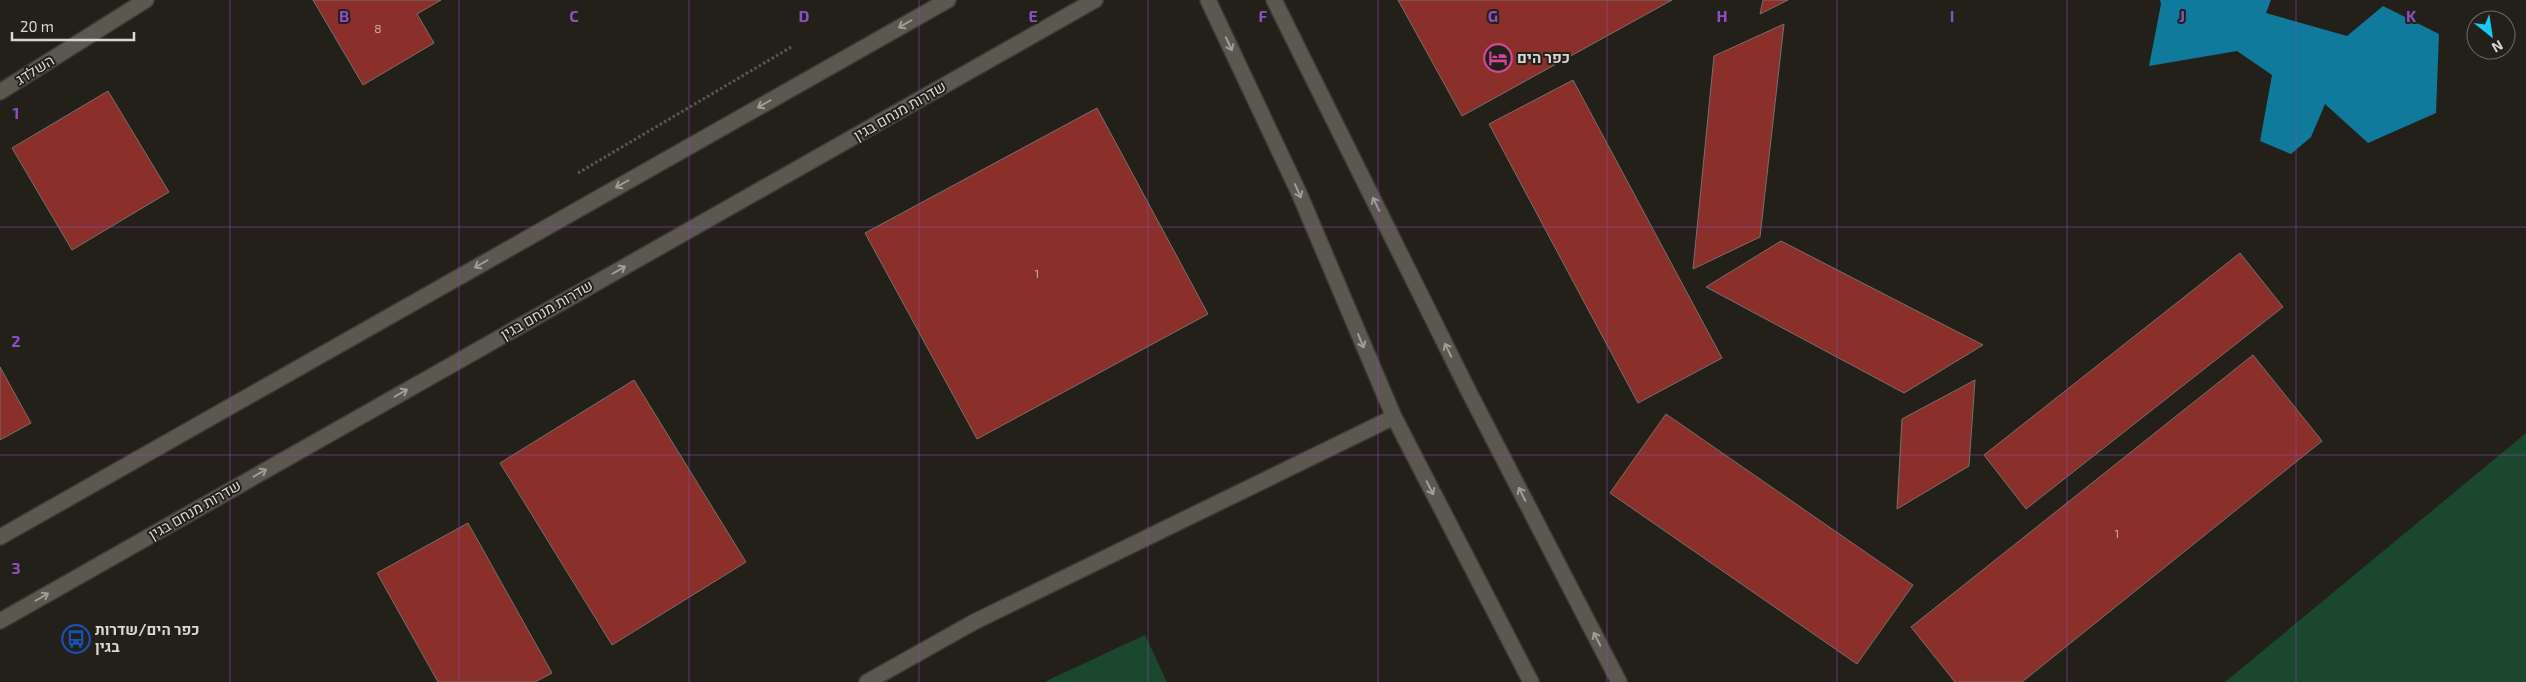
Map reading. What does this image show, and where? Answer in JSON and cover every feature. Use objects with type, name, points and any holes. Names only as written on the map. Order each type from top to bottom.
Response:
[{"type":"street","name":"השלדג","points":[[0,92],[146,0]]},
{"type":"street","points":[[0,537],[948,0]]},
{"type":"street","name":"שדרות מנחם בגין","points":[[0,621],[1095,0]]},
{"type":"street","points":[[1208,0],[1299,193],[1394,417],[1530,682]]},
{"type":"street","points":[[1274,0],[1464,383],[1619,682]]},
{"type":"street","points":[[867,682],[974,622],[1394,417]]},
{"type":"green space","points":[[2526,433],[2526,682],[2225,682]]},
{"type":"green space","points":[[1145,635],[1167,682],[1044,682]]},
{"type":"water","points":[[2160,0],[2271,0],[2266,13],[2347,36],[2383,6],[2439,34],[2436,113],[2368,143],[2325,104],[2311,137],[2291,154],[2260,141],[2272,75],[2237,51],[2149,66],[2161,4]]},
{"type":"building","points":[[313,0],[441,0],[417,14],[434,43],[363,85]]},
{"type":"building","name":"כפר הים","points":[[1398,0],[1672,0],[1462,116]]},
{"type":"building","points":[[1763,0],[1788,0],[1760,14]]},
{"type":"building","points":[[1784,24],[1760,237],[1693,269],[1714,56]]},
{"type":"building","points":[[1573,80],[1722,358],[1638,403],[1489,124]]},
{"type":"building","points":[[108,91],[169,192],[72,250],[12,148]]},
{"type":"building","points":[[1097,108],[1208,314],[977,439],[865,233]]},
{"type":"building","points":[[1781,241],[1983,345],[1904,393],[1706,287]]},
{"type":"building","points":[[2240,253],[2283,307],[2026,509],[1984,455]]},
{"type":"building","points":[[2253,355],[2322,441],[2022,682],[1955,682],[1911,627]]},
{"type":"building","points":[[0,367],[31,423],[0,440]]},
{"type":"building","points":[[634,380],[746,562],[612,645],[500,463]]},
{"type":"building","points":[[1975,380],[1969,466],[1897,509],[1902,419]]},
{"type":"building","points":[[1666,414],[1913,585],[1857,664],[1610,493]]},
{"type":"building","points":[[468,523],[552,673],[535,682],[438,682],[377,573]]},
{"type":"place","name":"כפר הים","points":[[1498,58]]},
{"type":"place","name":"כפר הים/שדרות בגין","points":[[76,639]]}]
